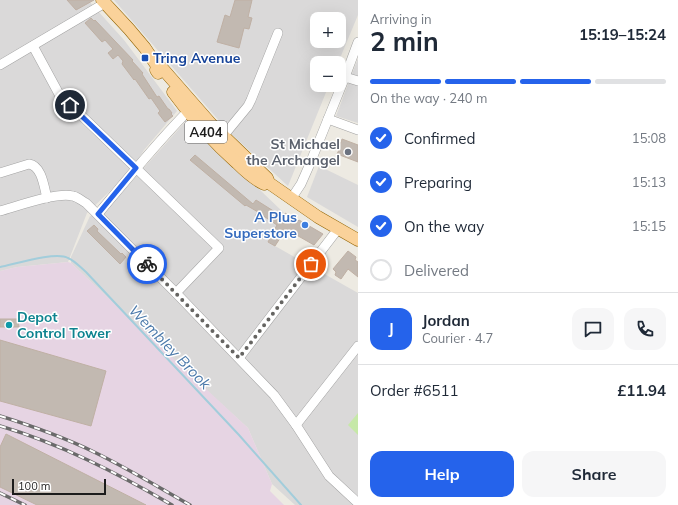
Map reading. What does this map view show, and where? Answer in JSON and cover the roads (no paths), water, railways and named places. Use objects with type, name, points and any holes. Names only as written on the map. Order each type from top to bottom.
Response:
[{"type":"main road","name":"A404","points":[[103,2],[145,48],[157,66],[156,70],[247,173],[263,184],[269,183],[291,199],[358,240]]},
{"type":"street","points":[[0,65],[103,2]]},
{"type":"street","points":[[220,141],[248,106],[278,33]]},
{"type":"street","points":[[346,74],[358,42]]},
{"type":"street","points":[[33,46],[59,94],[219,248],[176,293]]},
{"type":"street","points":[[346,77],[358,81]]},
{"type":"street","points":[[291,199],[301,184],[339,92]]},
{"type":"street","points":[[98,214],[136,168],[191,108]]},
{"type":"street","points":[[328,119],[358,130]]},
{"type":"street","points":[[0,173],[30,164],[34,165],[38,168],[41,174],[47,198]]},
{"type":"street","points":[[0,212],[58,195],[72,196],[86,203],[176,293],[274,395],[296,425],[329,476],[358,503]]},
{"type":"street","points":[[239,358],[338,228]]},
{"type":"street","points":[[296,425],[307,413],[358,346]]},
{"type":"waterway","name":"Wembley Brook","points":[[0,267],[54,256],[62,256],[75,262],[239,435],[301,505]]},
{"type":"railway","points":[[0,416],[71,441],[130,471],[190,505]]},
{"type":"railway","points":[[0,426],[67,450],[172,505]]},
{"type":"railway","points":[[0,493],[25,505]]},
{"type":"place","name":"Tring Avenue","points":[[145,58]]},
{"type":"place","name":"St Michael the Archangel","points":[[348,152]]},
{"type":"place","name":"A Plus Superstore","points":[[305,225]]},
{"type":"place","name":"Depot Control Tower","points":[[9,325]]}]
